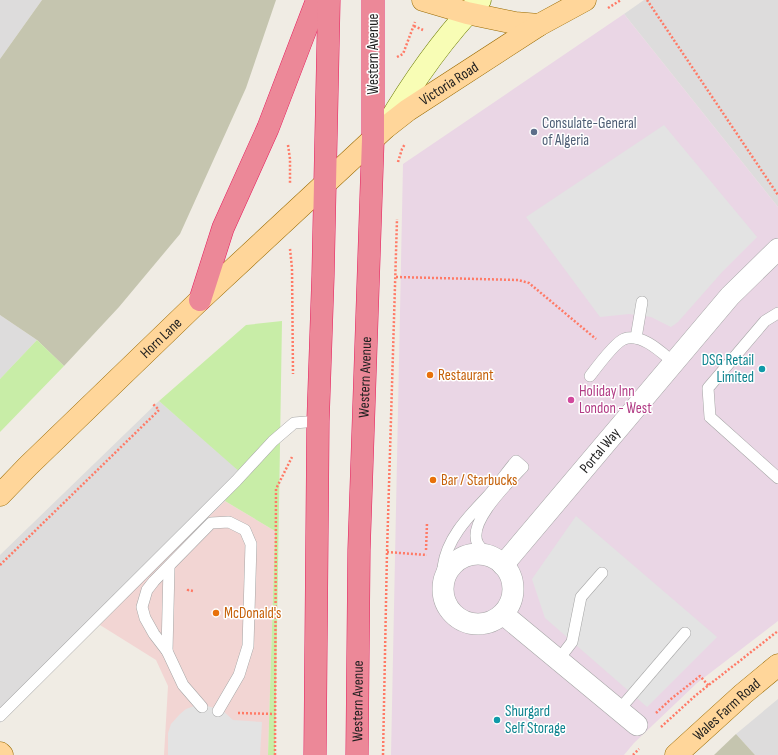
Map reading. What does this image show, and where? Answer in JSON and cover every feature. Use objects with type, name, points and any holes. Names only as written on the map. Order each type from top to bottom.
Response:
[{"type":"highway","points":[[200,300],[223,228],[268,128],[318,0]]},
{"type":"highway","points":[[315,755],[318,421],[323,276],[329,0]]},
{"type":"highway","name":"Western Avenue","points":[[357,755],[359,550],[379,133],[373,0]]},
{"type":"main road","points":[[423,0],[473,6],[515,23],[538,25]]},
{"type":"main road","name":"Victoria Road","points":[[324,184],[379,133],[408,110],[538,25],[585,0]]},
{"type":"main road","points":[[379,133],[407,90],[473,6]]},
{"type":"main road","name":"Horn Lane","points":[[0,495],[28,466],[200,300],[324,184]]},
{"type":"main road","name":"Wales Farm Road","points":[[676,755],[778,665]]},
{"type":"street","name":"Portal Way","points":[[499,562],[730,296],[778,249]]},
{"type":"street","points":[[474,554],[484,555],[499,562],[510,574],[513,584],[513,595],[503,614],[494,621],[483,624],[472,624],[452,614],[446,604],[443,593],[443,582],[454,563],[463,557],[474,554]]},
{"type":"street","points":[[503,614],[636,722]]},
{"type":"lane","points":[[636,338],[642,302]]},
{"type":"lane","points":[[778,313],[765,321],[708,388],[710,417],[778,478]]},
{"type":"lane","points":[[590,376],[610,351],[624,339],[636,338],[647,342],[674,362]]},
{"type":"lane","points":[[0,716],[236,481],[273,441],[294,422],[318,421]]},
{"type":"lane","points":[[443,582],[443,566],[448,548],[454,537],[461,526],[488,496],[516,461],[523,466],[485,511],[477,527],[477,543],[482,549],[499,562]]},
{"type":"lane","points":[[202,707],[180,680],[168,651],[154,634],[145,618],[142,607],[146,590],[211,523],[228,522],[245,530],[251,544],[248,646],[239,675],[220,706]]},
{"type":"lane","points":[[168,651],[169,567]]},
{"type":"lane","points":[[559,659],[572,642],[581,597],[602,572]]},
{"type":"lane","points":[[636,722],[685,633]]},
{"type":"path","points":[[647,0],[778,195]]},
{"type":"path","points":[[391,60],[403,54],[416,21]]},
{"type":"path","points":[[398,164],[402,149],[409,139]]},
{"type":"path","points":[[383,755],[387,552],[397,214]]},
{"type":"path","points":[[290,255],[292,268],[294,376]]},
{"type":"path","points":[[396,277],[518,280],[529,283],[610,351]]},
{"type":"path","points":[[0,566],[158,410],[152,402]]},
{"type":"path","points":[[275,755],[276,489],[294,452],[294,422]]},
{"type":"path","points":[[387,552],[426,555],[427,523]]},
{"type":"path","points":[[188,598],[188,590],[193,591]]},
{"type":"path","points":[[636,722],[696,695],[778,631]]},
{"type":"path","points":[[636,722],[642,711],[650,719],[671,699],[696,679]]},
{"type":"path","points":[[220,706],[234,712],[276,714]]},
{"type":"path","points":[[633,755],[640,747]]},
{"type":"shaded area","points":[[0,0],[42,0],[0,59]]},
{"type":"shaded area","points":[[42,0],[276,0],[246,88],[180,234],[119,307],[64,366],[37,340],[0,315],[0,59]]},
{"type":"shaded area","points":[[644,0],[778,0],[778,207],[624,14]]},
{"type":"shaded area","points":[[624,14],[778,207],[778,621],[697,683],[634,743],[624,755],[391,755],[403,164]]},
{"type":"shaded area","points":[[664,125],[757,237],[723,271],[678,322],[671,327],[651,317],[629,314],[600,317],[526,217]]},
{"type":"shaded area","points":[[0,315],[37,340],[0,379]]},
{"type":"shaded area","points":[[159,401],[242,473],[225,501],[0,723],[0,555]]},
{"type":"shaded area","points":[[225,501],[275,531],[268,755],[164,755],[168,686],[156,660],[100,625]]},
{"type":"shaded area","points":[[576,516],[717,637],[647,707],[545,618],[532,579]]},
{"type":"shaded area","points":[[778,699],[778,755],[755,755],[736,734]]},
{"type":"shaded area","points":[[194,706],[207,706],[222,710],[233,720],[262,722],[260,755],[168,755],[168,733],[171,724],[186,709]]},
{"type":"shaded area","points":[[736,734],[755,755],[714,755]]},
{"type":"green space","points":[[282,321],[275,755],[268,755],[275,531],[225,501],[241,473],[159,401],[246,325]]},
{"type":"green space","points":[[37,340],[64,366],[0,432],[0,379]]},
{"type":"place","name":"Consulate-General of Algeria","points":[[534,132]]},
{"type":"place","name":"DSG Retail Limited","points":[[762,369]]},
{"type":"place","name":"Restaurant","points":[[430,375]]},
{"type":"place","name":"Holiday Inn London - West","points":[[571,400]]},
{"type":"place","name":"Bar / Starbucks","points":[[433,480]]},
{"type":"place","name":"McDonald's","points":[[216,613]]},
{"type":"place","name":"Shurgard Self Storage","points":[[497,720]]}]
